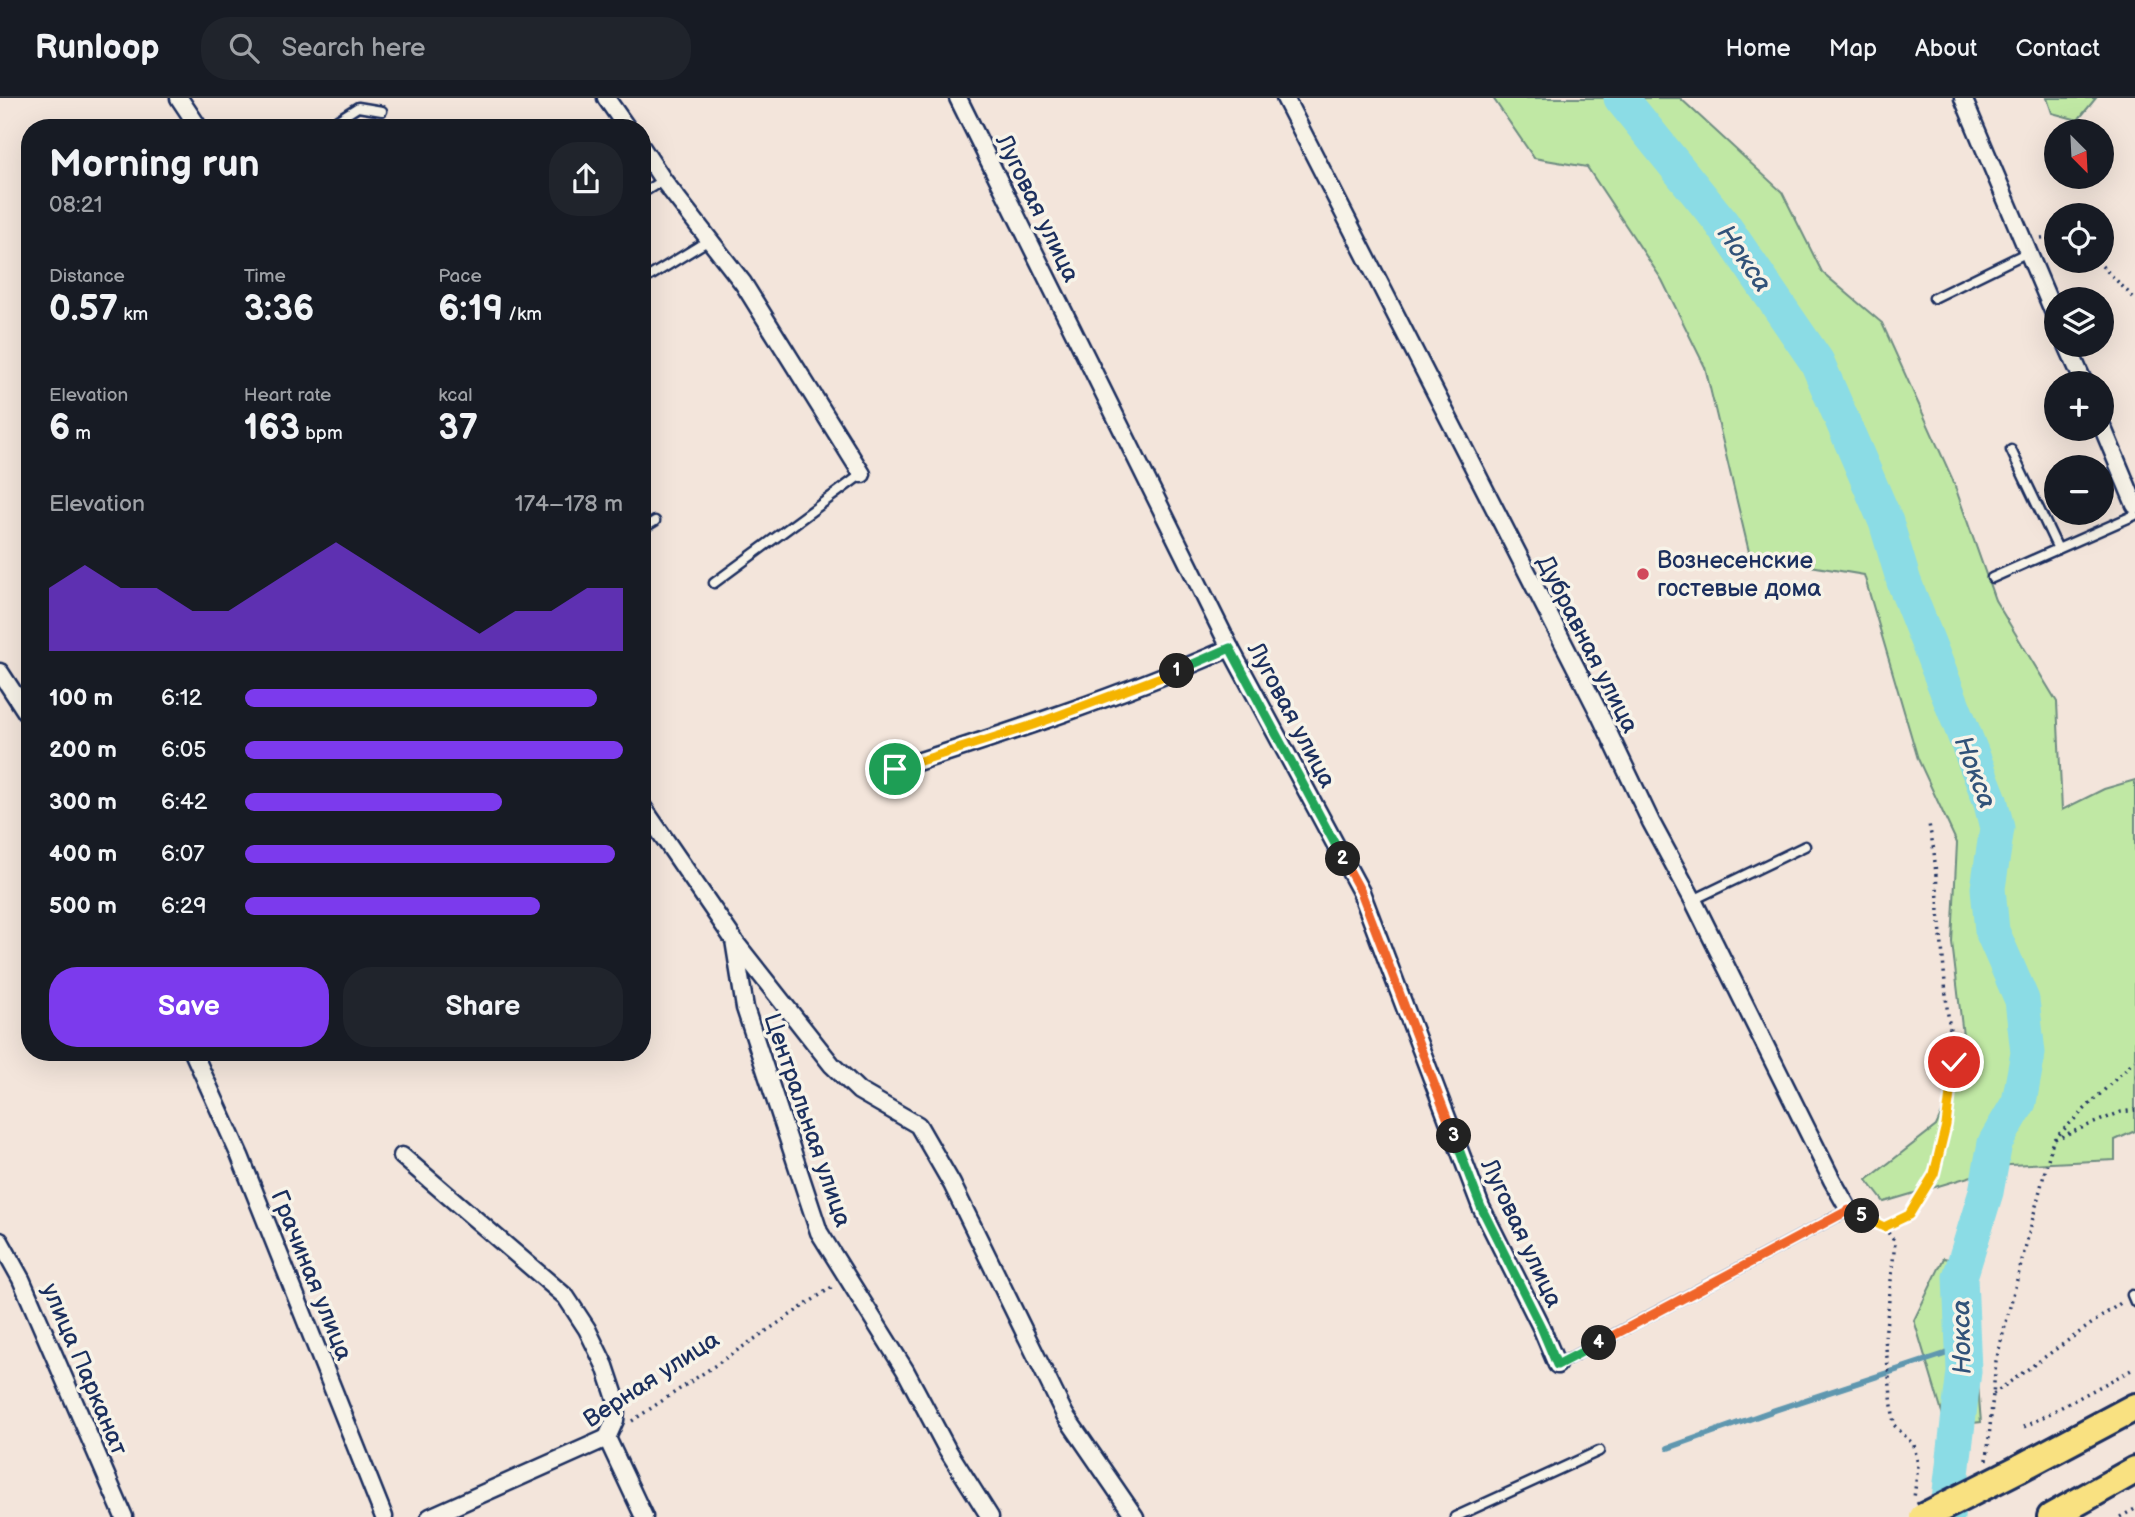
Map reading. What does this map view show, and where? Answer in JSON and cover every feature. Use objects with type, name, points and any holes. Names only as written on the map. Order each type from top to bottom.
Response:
[{"type":"main road","points":[[1918,1511],[2020,1468],[2135,1407]]},
{"type":"main road","points":[[2051,1517],[2135,1470]]},
{"type":"street","points":[[179,98],[194,119]]},
{"type":"street","points":[[606,98],[621,119]]},
{"type":"street","name":"Луговая улица","points":[[958,98],[1230,648],[1361,892],[1481,1207],[1557,1365]]},
{"type":"street","name":"Дубравная улица","points":[[1285,98],[1849,1210]]},
{"type":"street","points":[[1963,98],[2044,290]]},
{"type":"street","points":[[651,162],[743,283],[862,474]]},
{"type":"street","points":[[2108,441],[2135,505]]},
{"type":"street","points":[[895,769],[1033,725],[1165,676],[1230,648]]},
{"type":"street","points":[[0,673],[21,704]]},
{"type":"street","name":"Центральная улица","points":[[651,819],[734,940],[745,1008],[819,1232],[905,1370],[947,1449],[990,1517]]},
{"type":"street","points":[[734,940],[832,1065],[859,1091],[918,1125],[952,1184],[1065,1415],[1135,1517]]},
{"type":"street","name":"Грачиная улица","points":[[197,1061],[240,1156],[384,1517]]},
{"type":"street","points":[[402,1156],[566,1297],[587,1329],[605,1366],[617,1402],[615,1420],[607,1438],[644,1517]]},
{"type":"street","name":"улица Парканат","points":[[0,1241],[21,1279],[124,1517]]},
{"type":"street","name":"Верная улица","points":[[430,1517],[607,1438]]},
{"type":"lane","points":[[340,119],[358,107],[382,111]]},
{"type":"lane","points":[[651,187],[663,180]]},
{"type":"lane","points":[[651,275],[709,240]]},
{"type":"lane","points":[[1934,298],[2028,252]]},
{"type":"lane","points":[[2011,450],[2058,549]]},
{"type":"lane","points":[[714,583],[862,474]]},
{"type":"lane","points":[[1992,578],[2135,514]]},
{"type":"lane","points":[[651,523],[655,521]]},
{"type":"lane","points":[[1693,900],[1805,846]]},
{"type":"lane","points":[[1557,1365],[1849,1210]]},
{"type":"lane","points":[[1455,1517],[1600,1451]]},
{"type":"path","points":[[2109,273],[2135,299]]},
{"type":"path","points":[[1884,1227],[1909,1215],[1934,1174],[1946,1125],[1954,1062],[1934,851],[1929,824]]},
{"type":"path","points":[[1987,1462],[1996,1361],[2053,1140],[2135,1060]]},
{"type":"path","points":[[2053,1140],[2121,1112],[2135,1110]]},
{"type":"path","points":[[1849,1210],[1884,1227],[1895,1242],[1885,1338],[1894,1425],[1914,1445],[1918,1465],[1918,1511]]},
{"type":"path","name":"Верная улица","points":[[607,1438],[848,1277]]},
{"type":"path","points":[[1993,1394],[2133,1298]]},
{"type":"path","points":[[2024,1427],[2135,1368]]},
{"type":"path","points":[[2120,1517],[2135,1509]]},
{"type":"green space","points":[[1493,98],[1680,98],[1782,192],[1822,272],[1882,323],[1952,478],[1995,600],[2057,702],[2062,810],[2104,789],[2135,780],[2135,1131],[2115,1140],[2115,1160],[2009,1165],[1884,1202],[1867,1180],[1936,1126],[1966,1061],[1952,942],[1957,843],[1918,759],[1864,575],[1750,556],[1705,367],[1662,280],[1587,167],[1534,158]]},
{"type":"green space","points":[[2047,98],[2096,98],[2079,119],[2052,113]]},
{"type":"green space","points":[[1944,1258],[1968,1263],[1981,1422],[1946,1426],[1914,1320]]},
{"type":"waterway","name":"Нокса","points":[[1621,98],[1721,222],[1817,362],[1886,522],[1904,582],[1990,800],[1997,828],[1988,888],[1992,931],[2022,1000],[2028,1053],[2019,1102],[1995,1143],[1986,1192],[1960,1277],[1964,1371],[1947,1517]]},
{"type":"waterway","points":[[1668,1448],[1963,1348]]},
{"type":"place","name":"Вознесенские гостевые дома","points":[[1643,574]]},
{"type":"route","points":[[895,769],[1033,725],[1165,676],[1230,648],[1361,892],[1481,1207],[1557,1365],[1849,1210],[1884,1227],[1909,1215],[1934,1174],[1946,1125],[1954,1062]]}]
